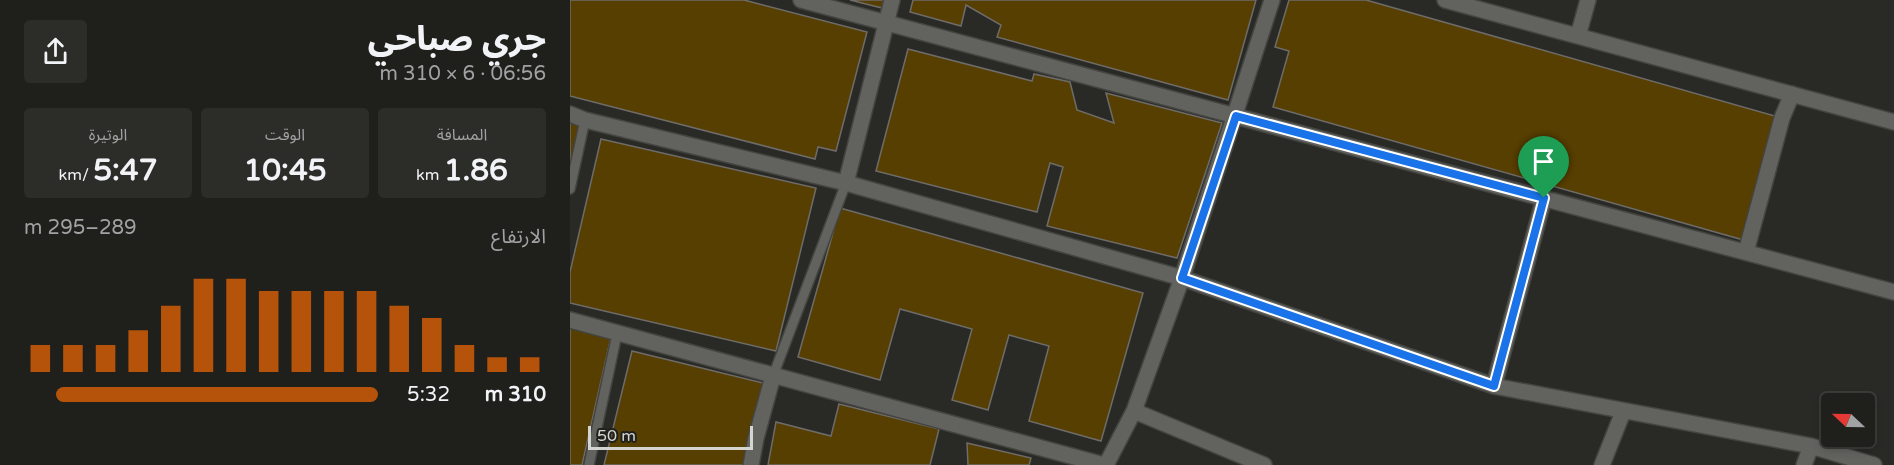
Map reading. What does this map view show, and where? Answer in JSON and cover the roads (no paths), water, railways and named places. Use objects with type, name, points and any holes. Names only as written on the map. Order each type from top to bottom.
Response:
[{"type":"street","points":[[801,0],[1894,292]]},
{"type":"street","points":[[846,183],[892,0]]},
{"type":"street","points":[[570,320],[1105,465],[1134,411],[1182,278],[1272,0]]},
{"type":"street","points":[[1445,0],[1894,122]]},
{"type":"street","points":[[1578,36],[1588,0]]},
{"type":"street","points":[[1746,252],[1782,118],[1792,94]]},
{"type":"street","points":[[577,117],[846,183],[1182,278],[1494,386],[1811,446],[1874,465]]},
{"type":"street","points":[[1494,386],[1544,198]]},
{"type":"street","points":[[751,465],[773,376]]},
{"type":"street","points":[[1134,411],[1264,465]]},
{"type":"street","points":[[1602,465],[1623,412]]},
{"type":"street","points":[[1804,465],[1811,446]]},
{"type":"lane","points":[[570,189],[577,117]]},
{"type":"lane","points":[[773,376],[846,183]]},
{"type":"lane","points":[[589,465],[617,334]]}]
